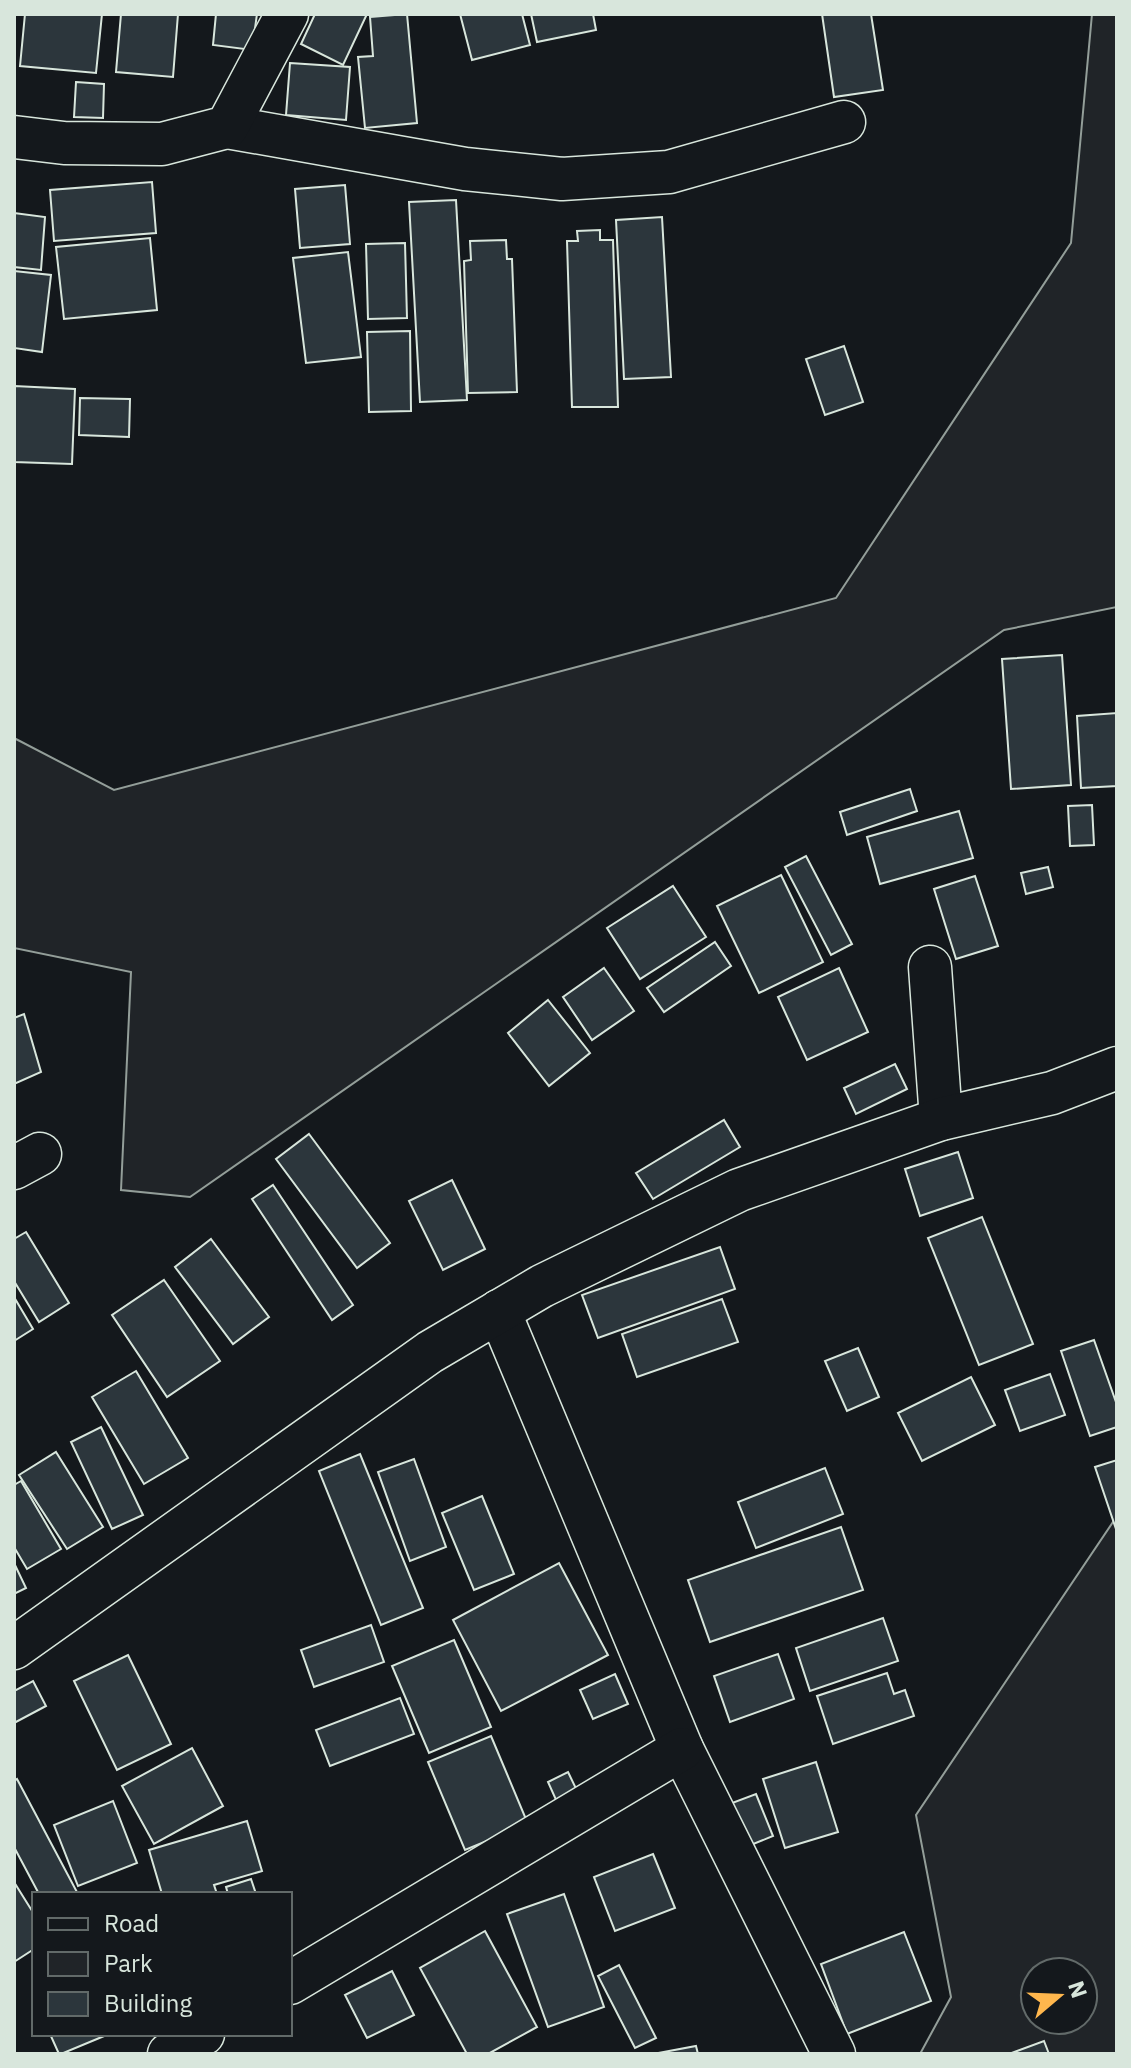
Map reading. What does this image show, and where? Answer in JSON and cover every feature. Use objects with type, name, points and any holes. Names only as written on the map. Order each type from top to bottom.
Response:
[{"type":"street","points":[[227,127],[287,14]]},
{"type":"street","points":[[14,137],[64,143],[162,144],[227,127],[465,169],[562,179],[669,172],[844,122]]},
{"type":"street","points":[[930,967],[941,1119]]},
{"type":"street","points":[[14,1648],[430,1352],[542,1286],[739,1190],[941,1119],[1052,1093],[1117,1068]]},
{"type":"street","points":[[499,1311],[682,1749],[834,2054]]},
{"type":"street","points":[[292,1982],[682,1749]]},
{"type":"street","points":[[169,2054],[200,2036]]},
{"type":"green space","points":[[1092,14],[1117,14],[1117,607],[1004,630],[190,1197],[121,1190],[131,972],[14,948],[14,738],[114,790],[836,598],[1071,243]]},
{"type":"green space","points":[[1117,1516],[1117,2054],[920,2054],[951,1997],[916,1815]]},
{"type":"building","points":[[25,14],[102,14],[96,73],[20,66]]},
{"type":"building","points":[[121,14],[178,14],[173,77],[116,72]]},
{"type":"building","points":[[216,14],[257,14],[252,50],[213,45]]},
{"type":"building","points":[[315,14],[367,14],[343,65],[301,44]]},
{"type":"building","points":[[407,14],[417,123],[365,128],[358,57],[373,56],[370,17]]},
{"type":"building","points":[[460,14],[522,14],[530,45],[472,60]]},
{"type":"building","points":[[531,14],[593,14],[596,30],[537,42]]},
{"type":"building","points":[[822,14],[871,14],[883,90],[834,97]]},
{"type":"building","points":[[290,63],[350,67],[346,120],[286,115]]},
{"type":"building","points":[[76,82],[104,84],[103,118],[74,117]]},
{"type":"building","points":[[152,182],[156,233],[54,241],[50,190]]},
{"type":"building","points":[[345,185],[350,244],[300,248],[295,189]]},
{"type":"building","points":[[456,200],[467,400],[420,402],[409,202]]},
{"type":"building","points":[[14,213],[45,217],[41,270],[14,267]]},
{"type":"building","points":[[662,217],[671,377],[624,379],[616,220]]},
{"type":"building","points":[[600,230],[600,240],[613,240],[618,407],[572,407],[567,241],[578,241],[577,231]]},
{"type":"building","points":[[150,238],[157,310],[64,319],[56,247]]},
{"type":"building","points":[[506,240],[507,259],[512,259],[517,392],[468,393],[464,261],[471,260],[470,241]]},
{"type":"building","points":[[405,243],[407,318],[368,319],[366,244]]},
{"type":"building","points":[[348,252],[361,357],[306,363],[293,258]]},
{"type":"building","points":[[14,271],[51,275],[42,352],[14,348]]},
{"type":"building","points":[[410,331],[411,411],[369,412],[367,332]]},
{"type":"building","points":[[844,346],[863,402],[825,415],[806,359]]},
{"type":"building","points":[[14,386],[75,389],[72,464],[14,462]]},
{"type":"building","points":[[80,398],[130,399],[129,437],[79,435]]},
{"type":"building","points":[[1062,655],[1071,785],[1011,789],[1002,659]]},
{"type":"building","points":[[1117,713],[1117,786],[1081,788],[1077,716]]},
{"type":"building","points":[[910,789],[917,811],[847,835],[840,812]]},
{"type":"building","points":[[1092,805],[1094,845],[1070,846],[1068,806]]},
{"type":"building","points":[[959,811],[973,858],[880,884],[867,837]]},
{"type":"building","points":[[806,856],[852,944],[831,955],[785,867]]},
{"type":"building","points":[[1048,867],[1053,887],[1026,894],[1021,873]]},
{"type":"building","points":[[781,875],[823,962],[759,993],[717,906]]},
{"type":"building","points":[[975,876],[998,946],[956,959],[934,889]]},
{"type":"building","points":[[673,886],[706,937],[640,979],[607,928]]},
{"type":"building","points":[[715,942],[731,966],[664,1012],[647,988]]},
{"type":"building","points":[[604,968],[634,1011],[592,1040],[563,997]]},
{"type":"building","points":[[839,968],[868,1032],[807,1060],[778,997]]},
{"type":"building","points":[[548,1000],[590,1053],[549,1086],[508,1033]]},
{"type":"building","points":[[24,1014],[41,1072],[14,1084],[14,1018]]},
{"type":"building","points":[[895,1064],[907,1089],[856,1114],[844,1088]]},
{"type":"building","points":[[724,1120],[740,1147],[653,1199],[636,1173]]},
{"type":"building","points":[[309,1134],[390,1243],[357,1268],[276,1159]]},
{"type":"building","points":[[958,1152],[973,1198],[920,1216],[905,1169]]},
{"type":"building","points":[[452,1180],[485,1249],[443,1270],[409,1201]]},
{"type":"building","points":[[273,1185],[353,1305],[332,1320],[252,1199]]},
{"type":"building","points":[[982,1217],[1033,1344],[979,1365],[928,1238]]},
{"type":"building","points":[[26,1232],[69,1303],[39,1322],[14,1281],[14,1239]]},
{"type":"building","points":[[211,1239],[269,1317],[233,1344],[175,1267]]},
{"type":"building","points":[[720,1247],[735,1289],[598,1338],[582,1295]]},
{"type":"building","points":[[164,1280],[220,1361],[167,1397],[112,1315]]},
{"type":"building","points":[[14,1297],[33,1329],[14,1341]]},
{"type":"building","points":[[722,1299],[738,1342],[637,1377],[622,1334]]},
{"type":"building","points":[[1094,1340],[1117,1405],[1117,1427],[1090,1436],[1061,1351]]},
{"type":"building","points":[[858,1348],[879,1397],[847,1411],[825,1361]]},
{"type":"building","points":[[136,1371],[188,1458],[144,1484],[92,1397]]},
{"type":"building","points":[[1050,1374],[1065,1415],[1020,1431],[1005,1390]]},
{"type":"building","points":[[971,1377],[995,1425],[922,1461],[898,1413]]},
{"type":"building","points":[[101,1427],[143,1515],[112,1529],[71,1442]]},
{"type":"building","points":[[56,1452],[103,1527],[67,1549],[19,1475]]},
{"type":"building","points":[[360,1454],[423,1608],[381,1625],[319,1471]]},
{"type":"building","points":[[414,1459],[446,1547],[410,1561],[378,1472]]},
{"type":"building","points":[[1117,1460],[1117,1532],[1095,1467]]},
{"type":"building","points":[[825,1468],[843,1514],[756,1548],[738,1502]]},
{"type":"building","points":[[21,1481],[61,1549],[27,1569],[14,1547],[14,1485]]},
{"type":"building","points":[[482,1496],[514,1574],[474,1590],[442,1513]]},
{"type":"building","points":[[841,1527],[863,1590],[710,1642],[688,1580]]},
{"type":"building","points":[[14,1563],[26,1588],[14,1594]]},
{"type":"building","points":[[559,1563],[608,1655],[501,1711],[453,1620]]},
{"type":"building","points":[[883,1618],[898,1661],[810,1691],[796,1648]]},
{"type":"building","points":[[371,1625],[384,1662],[314,1687],[301,1650]]},
{"type":"building","points":[[454,1640],[491,1727],[429,1753],[392,1666]]},
{"type":"building","points":[[778,1654],[794,1699],[730,1722],[714,1676]]},
{"type":"building","points":[[128,1655],[171,1744],[117,1770],[74,1681]]},
{"type":"building","points":[[887,1673],[894,1694],[905,1690],[914,1716],[833,1744],[817,1696]]},
{"type":"building","points":[[615,1674],[628,1704],[593,1719],[580,1690]]},
{"type":"building","points":[[33,1681],[46,1706],[14,1723],[14,1691]]},
{"type":"building","points":[[400,1698],[414,1734],[330,1766],[316,1730]]},
{"type":"building","points":[[491,1736],[528,1824],[465,1850],[428,1762]]},
{"type":"building","points":[[192,1748],[223,1806],[154,1844],[122,1786]]},
{"type":"building","points":[[816,1762],[838,1832],[785,1848],[763,1779]]},
{"type":"building","points":[[568,1772],[582,1801],[561,1811],[548,1782]]},
{"type":"building","points":[[17,1779],[77,1892],[38,1892],[14,1847],[14,1781]]},
{"type":"building","points":[[756,1794],[773,1836],[741,1849],[724,1806]]},
{"type":"building","points":[[113,1801],[137,1863],[78,1886],[54,1825]]},
{"type":"building","points":[[247,1821],[262,1871],[214,1885],[216,1892],[161,1892],[149,1850]]},
{"type":"building","points":[[653,1854],[675,1908],[615,1931],[594,1877]]},
{"type":"building","points":[[251,1879],[255,1892],[227,1892],[226,1887]]},
{"type":"building","points":[[14,1882],[32,1911],[32,1950],[14,1962]]},
{"type":"building","points":[[564,1894],[604,2007],[548,2027],[507,1914]]},
{"type":"building","points":[[485,1931],[537,2027],[488,2054],[467,2054],[420,1968]]},
{"type":"building","points":[[904,1932],[931,2001],[847,2034],[821,1964]]},
{"type":"building","points":[[619,1965],[656,2038],[635,2048],[598,1976]]},
{"type":"building","points":[[392,1971],[414,2015],[367,2038],[345,1995]]},
{"type":"building","points":[[51,2036],[104,2036],[61,2054]]},
{"type":"building","points":[[1044,2041],[1049,2054],[1009,2054]]},
{"type":"building","points":[[696,2046],[698,2054],[653,2054]]}]
